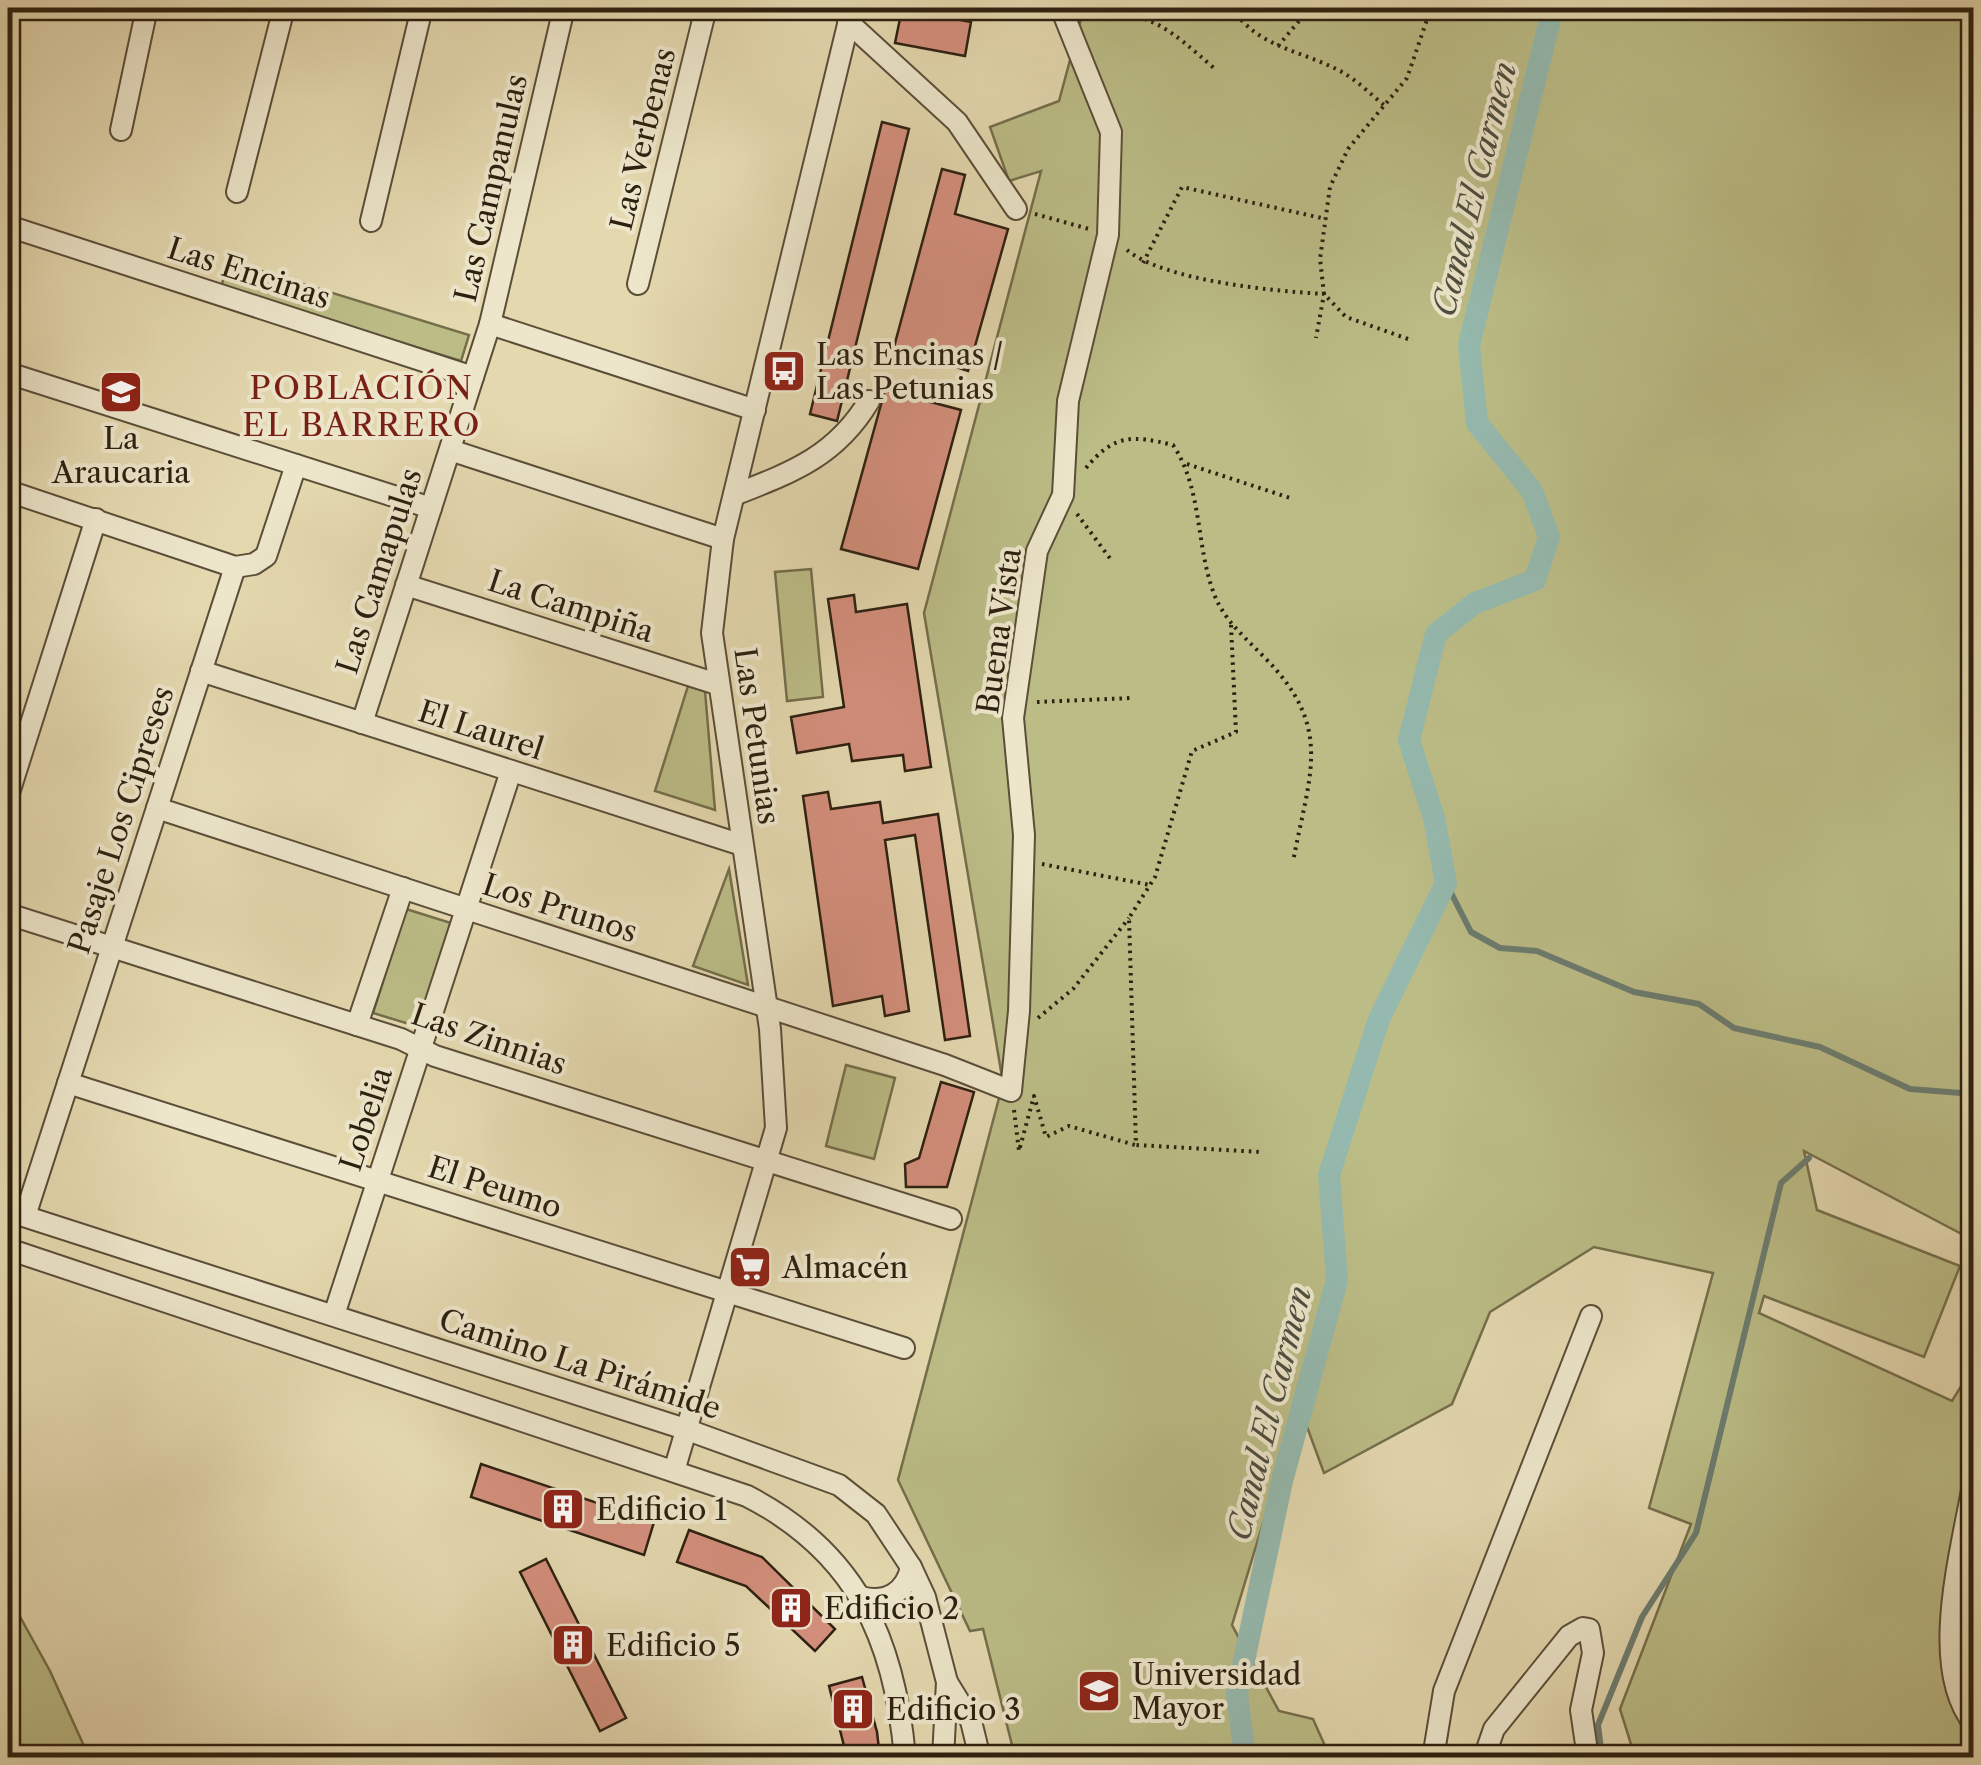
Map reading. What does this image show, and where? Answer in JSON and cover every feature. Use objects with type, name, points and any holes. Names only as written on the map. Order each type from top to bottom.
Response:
[{"type":"street","points":[[121,130],[147,8]]},
{"type":"street","points":[[237,192],[284,8]]},
{"type":"street","points":[[371,221],[422,8]]},
{"type":"street","name":"Las Campanulas","points":[[490,324],[564,8]]},
{"type":"street","name":"Las Verbenas","points":[[638,284],[706,8]]},
{"type":"street","name":"Buena Vista","points":[[1011,1091],[1017,1036],[1023,861],[1012,718],[1036,552],[1063,496],[1068,402],[1108,235],[1112,132],[1063,12]]},
{"type":"street","points":[[850,15],[957,122],[1016,209]]},
{"type":"street","name":"Las Petunias","points":[[674,1472],[776,1128],[764,1006],[711,615],[723,539],[850,15]]},
{"type":"street","name":"Las Encinas","points":[[8,226],[473,377]]},
{"type":"street","points":[[490,324],[755,410]]},
{"type":"street","name":"Las Camapulas","points":[[362,723],[490,324]]},
{"type":"street","points":[[8,373],[431,508]]},
{"type":"street","points":[[734,495],[791,472],[826,452],[850,433],[869,400]]},
{"type":"street","points":[[450,450],[723,539]]},
{"type":"street","points":[[8,491],[235,567],[266,556],[296,465]]},
{"type":"street","points":[[8,796],[96,519]]},
{"type":"street","name":"Pasaje Los Cipreses","points":[[16,1213],[68,1083],[235,567]]},
{"type":"street","name":"La Campiña","points":[[406,586],[718,684]]},
{"type":"street","name":"El Laurel","points":[[201,671],[742,845]]},
{"type":"street","name":"Lobelia","points":[[334,1315],[511,771]]},
{"type":"street","name":"Los Prunos","points":[[157,808],[945,1064],[1011,1091]]},
{"type":"street","name":"Lobelia","points":[[357,1025],[402,888]]},
{"type":"street","name":"Las Zinnias","points":[[8,914],[951,1219]]},
{"type":"street","name":"El Peumo","points":[[68,1083],[904,1348]]},
{"type":"street","name":"Camino La Pirámide","points":[[16,1213],[685,1428],[839,1485],[876,1514],[911,1566],[935,1628],[947,1682],[943,1758]]},
{"type":"street","points":[[8,1249],[746,1496],[791,1521],[830,1556],[861,1597],[894,1673],[905,1758]]},
{"type":"street","points":[[1432,1758],[1444,1691],[1591,1316]]},
{"type":"street","points":[[1974,1478],[1948,1654],[1963,1710],[1974,1724]]},
{"type":"street","points":[[861,1597],[891,1596],[905,1585],[911,1566]]},
{"type":"street","points":[[1484,1758],[1494,1729],[1569,1636],[1583,1628],[1589,1629],[1594,1644],[1581,1710],[1588,1758]]},
{"type":"street","points":[[947,1682],[970,1722],[980,1758]]},
{"type":"path","points":[[1232,8],[1242,23],[1277,48],[1341,72],[1384,106]]},
{"type":"path","points":[[1277,48],[1310,8]]},
{"type":"path","points":[[1316,338],[1324,294],[1320,259],[1330,187],[1348,149],[1407,78],[1431,8]]},
{"type":"path","points":[[1063,12],[1118,10],[1163,23],[1215,69]]},
{"type":"path","points":[[1143,263],[1182,187],[1326,219]]},
{"type":"path","points":[[1016,209],[1108,235],[1143,263],[1266,290],[1324,294],[1346,317],[1408,339]]},
{"type":"path","points":[[1112,560],[1063,496],[1102,449],[1135,436],[1173,445],[1186,464],[1213,592],[1231,625],[1298,694],[1315,746],[1293,862]]},
{"type":"path","points":[[1186,464],[1293,499]]},
{"type":"path","points":[[1017,1036],[1073,989],[1150,885],[1192,751],[1236,732],[1231,625]]},
{"type":"path","points":[[1017,687],[1038,703],[1131,698]]},
{"type":"path","points":[[1023,861],[1150,885]]},
{"type":"path","points":[[1128,918],[1136,1145]]},
{"type":"path","points":[[1011,1091],[1020,1151],[1034,1096],[1046,1137],[1069,1126],[1136,1145],[1261,1152]]},
{"type":"green space","points":[[1084,8],[1973,8],[1973,1240],[1804,1151],[1817,1210],[1960,1266],[1924,1357],[1764,1296],[1759,1313],[1952,1401],[1973,1367],[1973,1757],[1635,1757],[1620,1709],[1691,1524],[1649,1508],[1713,1273],[1594,1247],[1490,1312],[1452,1404],[1324,1473],[1299,1405],[1232,1625],[1279,1711],[1313,1719],[1330,1757],[1015,1757],[983,1629],[970,1631],[898,1480],[1003,1083],[924,613],[1041,171],[1009,181],[990,127],[1059,101]]},
{"type":"green space","points":[[229,261],[469,335],[461,361],[221,287]]},
{"type":"green space","points":[[811,569],[823,697],[787,701],[775,572]]},
{"type":"green space","points":[[688,686],[705,691],[715,810],[655,791]]},
{"type":"green space","points":[[729,869],[748,985],[693,966]]},
{"type":"green space","points":[[406,909],[451,923],[419,1027],[373,1013]]},
{"type":"green space","points":[[846,1065],[895,1078],[874,1159],[826,1146]]},
{"type":"green space","points":[[8,1595],[50,1671],[89,1757],[8,1757]]},
{"type":"building","points":[[902,9],[971,22],[965,56],[895,43]]},
{"type":"building","points":[[882,122],[909,129],[837,421],[810,414]]},
{"type":"building","points":[[942,169],[965,175],[955,214],[1008,229],[968,371],[894,347]]},
{"type":"building","points":[[885,390],[961,410],[918,569],[841,549]]},
{"type":"building","points":[[854,595],[856,612],[907,604],[931,767],[905,771],[903,755],[852,761],[849,744],[797,753],[791,717],[844,707],[828,599]]},
{"type":"building","points":[[828,792],[831,809],[880,802],[883,823],[938,814],[970,1036],[945,1040],[915,835],[885,840],[909,1011],[885,1016],[882,996],[833,1006],[803,796]]},
{"type":"building","points":[[941,1082],[974,1092],[947,1187],[906,1187],[905,1164],[919,1158]]},
{"type":"building","name":"Edificio 1","points":[[481,1464],[654,1522],[644,1555],[471,1497]]},
{"type":"building","name":"Edificio 2","points":[[689,1530],[762,1557],[835,1629],[815,1651],[746,1586],[677,1562]]},
{"type":"building","name":"Edificio 5","points":[[546,1559],[626,1718],[600,1731],[520,1572]]},
{"type":"building","name":"Edificio 3","points":[[862,1677],[880,1758],[847,1758],[829,1686]]},
{"type":"waterway","name":"Canal El Carmen","points":[[1245,1758],[1237,1694],[1282,1481],[1337,1280],[1329,1175],[1379,1019],[1446,883],[1434,818],[1409,740],[1436,634],[1475,603],[1535,580],[1549,537],[1532,491],[1477,423],[1469,345],[1553,8]]},
{"type":"waterway","points":[[1446,883],[1471,932],[1500,948],[1537,951],[1634,992],[1699,1004],[1734,1028],[1820,1047],[1910,1089],[1974,1094]]},
{"type":"waterway","points":[[1602,1757],[1598,1725],[1642,1617],[1696,1533],[1781,1183],[1809,1158]]},
{"type":"waterway","points":[[8,1737],[19,1758]]},
{"type":"place","name":"Las Encinas / Las Petunias","points":[[784,371]]},
{"type":"place","name":"La Araucaria","points":[[121,392]]},
{"type":"place","name":"Almacén","points":[[750,1267]]},
{"type":"place","name":"Edificio 1","points":[[563,1509]]},
{"type":"place","name":"Edificio 2","points":[[791,1608]]},
{"type":"place","name":"Edificio 5","points":[[573,1645]]},
{"type":"place","name":"Universidad Mayor","points":[[1099,1691]]},
{"type":"place","name":"Edificio 3","points":[[853,1709]]},
{"type":"district","name":"POBLACIÓN EL BARRERO","points":[[362,406]]}]
